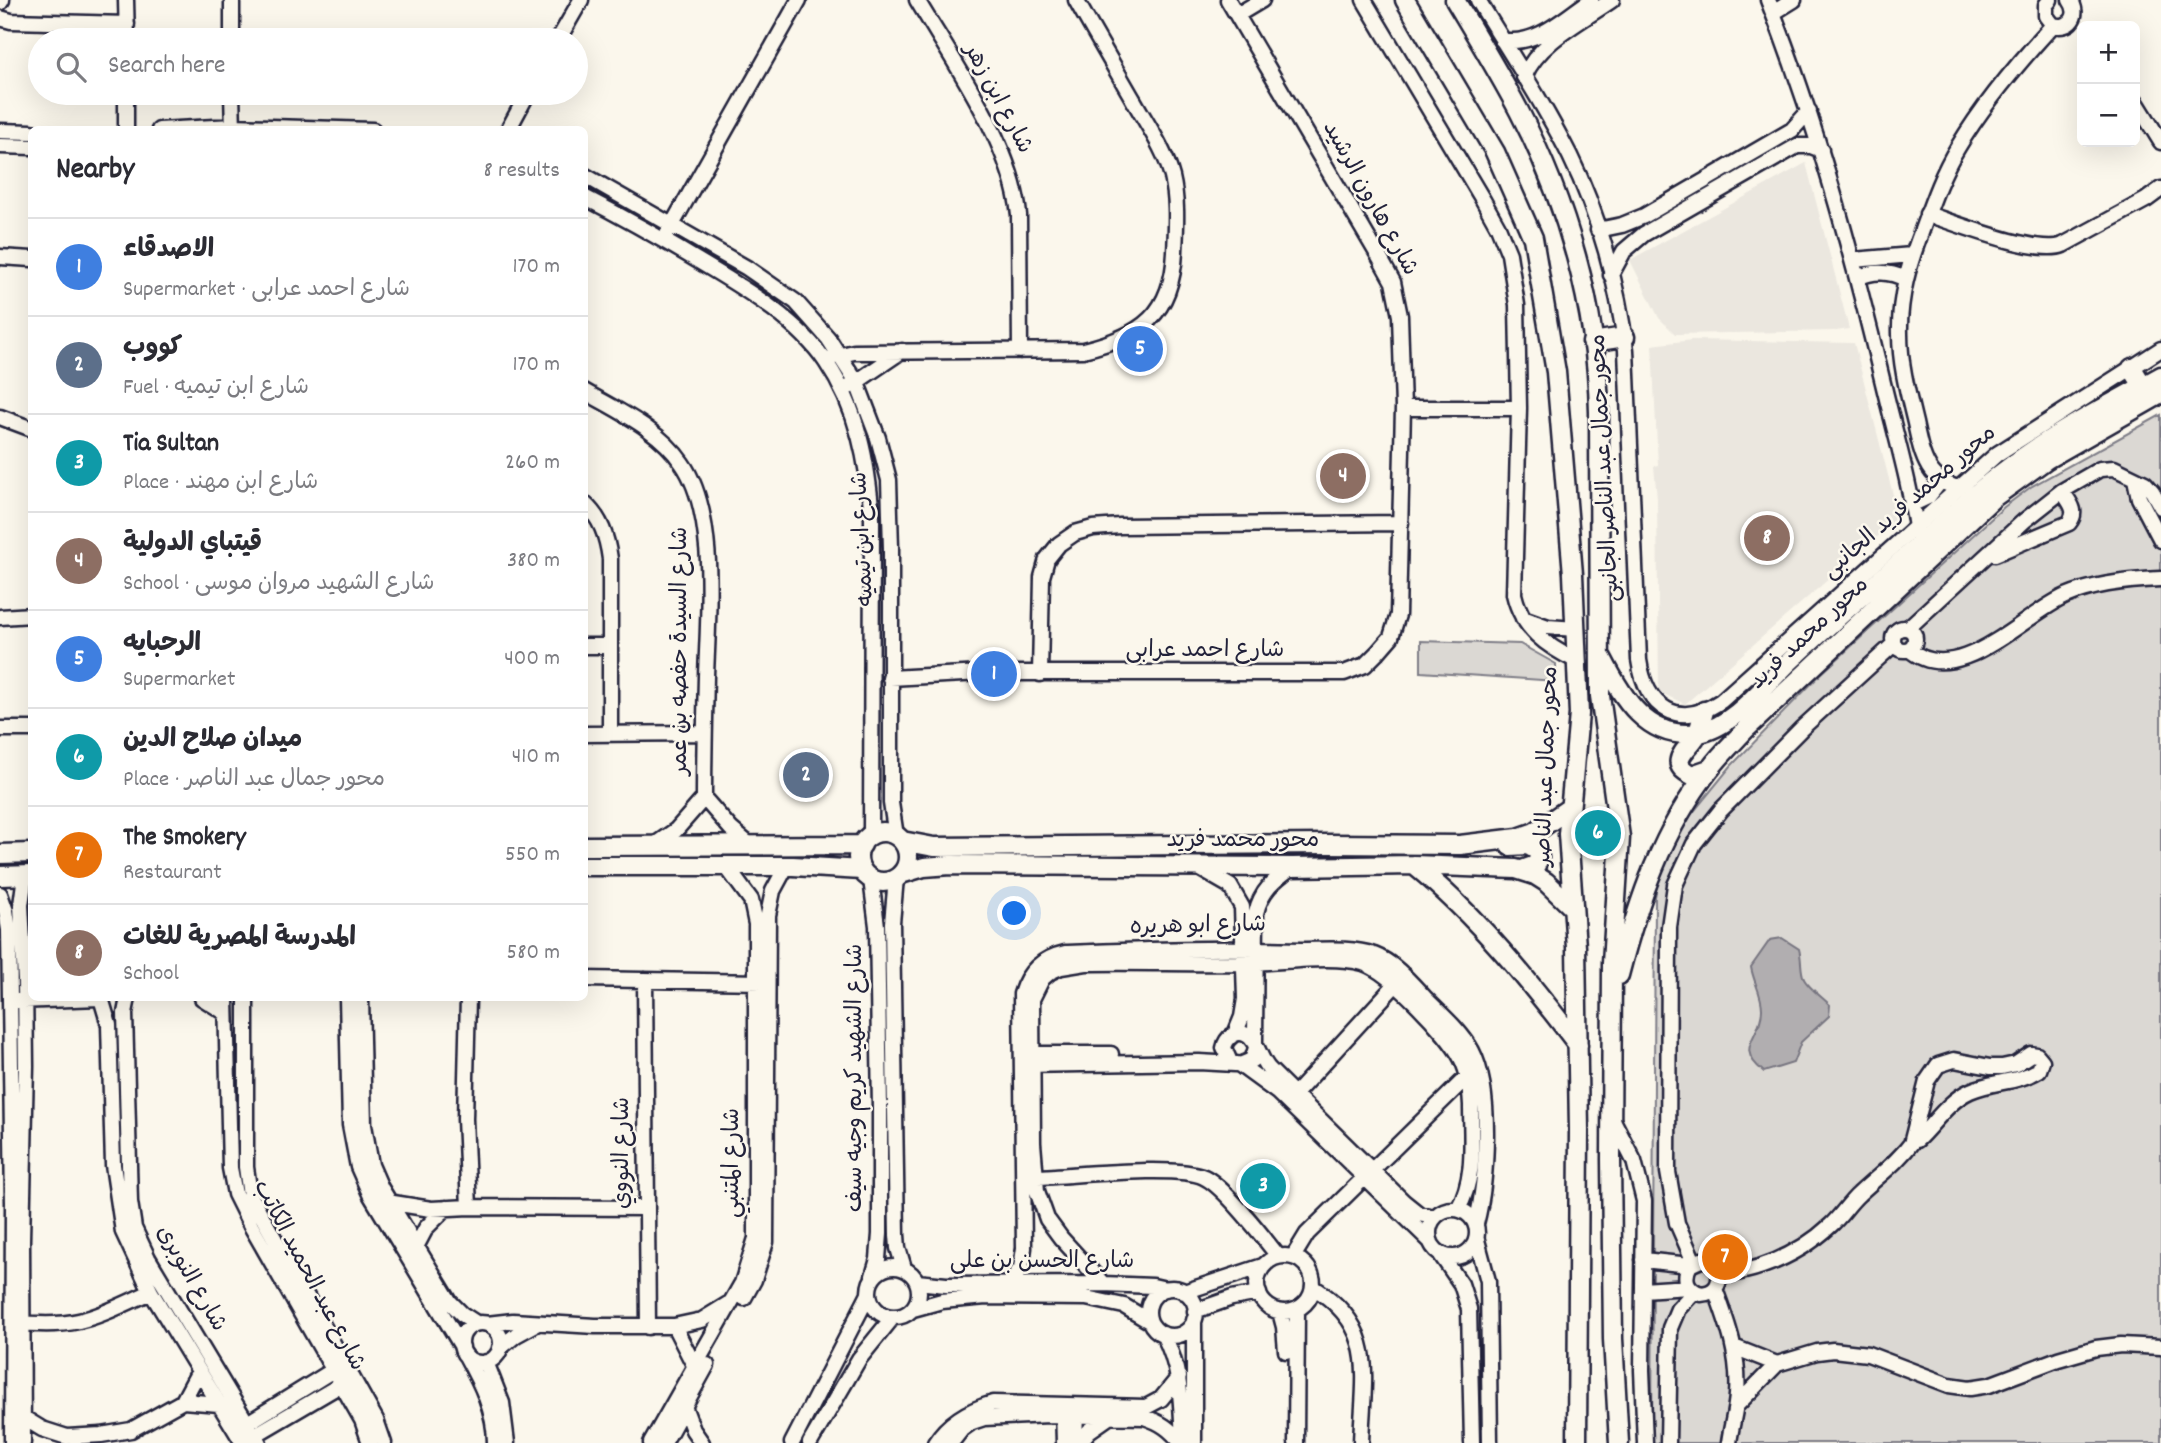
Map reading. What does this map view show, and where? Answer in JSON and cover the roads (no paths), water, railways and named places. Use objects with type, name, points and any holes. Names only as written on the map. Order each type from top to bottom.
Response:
[{"type":"main road","name":"محور جمال عبد الناصر","points":[[1405,0],[1494,152],[1533,237],[1556,372],[1577,661],[1578,728],[1568,809],[1568,854],[1576,947],[1578,1045],[1577,1443]]},
{"type":"main road","points":[[1455,0],[1520,112],[1542,159],[1572,242],[1584,290],[1592,342],[1598,395],[1602,718],[1620,837],[1611,1006],[1613,1339],[1619,1443]]},
{"type":"main road","points":[[1592,342],[1625,337]]},
{"type":"main road","points":[[2132,368],[2143,386]]},
{"type":"main road","name":"محور محمد فريد","points":[[1698,733],[1717,727],[1732,717],[1805,647],[1981,489],[2036,449],[2161,376]]},
{"type":"main road","name":"محور محمد فريد","points":[[1611,1006],[1632,927],[1651,873],[1682,810],[1709,769],[1768,705],[1993,498],[2047,459],[2161,394]]},
{"type":"main road","points":[[1600,653],[1625,698],[1642,718],[1669,732],[1698,733]]},
{"type":"main road","points":[[1704,710],[1698,733],[1681,754],[1681,765],[1692,775],[1709,769]]},
{"type":"main road","name":"محور محمد فريد","points":[[899,839],[934,847],[1447,845],[1518,838],[1535,832],[1568,809]]},
{"type":"main road","points":[[588,846],[751,846],[867,840],[884,833],[899,839],[905,847],[907,861],[899,876],[884,882],[866,874],[786,867],[588,866]]},
{"type":"main road","points":[[866,874],[859,862],[867,840]]},
{"type":"main road","points":[[1497,841],[1507,845],[1528,845],[1535,848],[1539,854],[1538,862],[1533,867],[1522,870]]},
{"type":"main road","points":[[17,875],[6,854],[28,853]]},
{"type":"main road","points":[[1414,864],[1485,934],[1578,1045]]},
{"type":"main road","name":"محور محمد فريد","points":[[899,876],[924,867],[950,865],[1292,867],[1414,864],[1522,870],[1546,883],[1573,908]]},
{"type":"street","points":[[126,0],[127,28]]},
{"type":"street","points":[[232,0],[232,28]]},
{"type":"street","points":[[565,28],[581,0]]},
{"type":"street","points":[[664,239],[799,0]]},
{"type":"street","name":"شارع ابن زهر","points":[[917,0],[997,140],[1014,186],[1019,215],[1020,351]]},
{"type":"street","points":[[825,360],[839,354],[903,350],[1083,350],[1116,340],[1142,326],[1159,310],[1169,293],[1173,277],[1176,213],[1172,178],[1167,161],[1076,0]]},
{"type":"street","name":"شارع هارون الرشيد","points":[[1228,0],[1393,282],[1400,316],[1403,408],[1401,523]]},
{"type":"street","points":[[1237,15],[1262,0]]},
{"type":"street","points":[[1364,0],[1504,240],[1514,275],[1517,305],[1520,408],[1514,594],[1523,618],[1539,638],[1577,661]]},
{"type":"street","name":"محور جمال عبد الناصر الجانبى","points":[[1478,0],[1570,156],[1598,230],[1611,275],[1625,337],[1636,613],[1641,674],[1648,694],[1659,705],[1687,713],[1704,710]]},
{"type":"street","points":[[1794,0],[1770,6],[1809,111],[1853,260],[1919,545]]},
{"type":"street","points":[[2070,0],[2077,25]]},
{"type":"street","points":[[2044,2],[2046,16],[2053,24],[2062,26],[2073,18],[2085,0]]},
{"type":"street","points":[[1502,40],[1519,42],[1535,37],[1600,2]]},
{"type":"street","points":[[1524,77],[1533,60],[1545,47],[1600,2]]},
{"type":"street","points":[[0,18],[11,21],[127,24]]},
{"type":"street","points":[[1981,489],[1959,488],[1940,482],[1920,449],[1904,372],[1900,309],[1912,255],[1950,161],[1975,120],[2053,24]]},
{"type":"street","points":[[126,105],[126,126]]},
{"type":"street","points":[[232,105],[233,126]]},
{"type":"street","points":[[510,126],[522,105]]},
{"type":"street","points":[[2140,108],[2161,142]]},
{"type":"street","points":[[1598,230],[1622,225],[1651,212],[1792,130],[1809,111]]},
{"type":"street","points":[[1792,130],[1797,138],[1797,146]]},
{"type":"street","points":[[0,131],[28,132]]},
{"type":"street","points":[[1611,275],[1630,244],[1659,226],[1797,146],[1806,145],[1821,150]]},
{"type":"street","points":[[0,146],[28,147]]},
{"type":"street","name":"شارع ابن تيميه","points":[[588,176],[747,268],[796,302],[821,328],[857,383],[878,438],[889,480],[891,803],[899,839]]},
{"type":"street","points":[[1927,214],[1992,235],[2051,248],[2122,213],[2161,189]]},
{"type":"street","name":"شارع ابن تيميه","points":[[588,199],[664,239],[755,296],[781,316],[825,360],[843,390],[862,441],[871,496],[867,840]]},
{"type":"street","points":[[1651,212],[1659,226]]},
{"type":"street","points":[[1853,260],[1912,255]]},
{"type":"street","points":[[0,257],[28,258]]},
{"type":"street","points":[[1857,278],[1885,272],[1906,279]]},
{"type":"street","name":"محور محمد فريد الجانبى","points":[[1704,710],[1721,701],[1997,454],[2161,349]]},
{"type":"street","points":[[843,390],[903,350]]},
{"type":"street","name":"شارع السيدة حفصه بن عمر","points":[[588,393],[667,444],[682,462],[697,492],[705,527],[708,601],[704,798]]},
{"type":"street","points":[[1403,408],[1520,408]]},
{"type":"street","points":[[0,417],[28,428]]},
{"type":"street","points":[[2161,506],[2149,487],[2115,468],[2105,467],[2062,491],[2024,521],[1908,628],[1895,631],[1892,640],[1900,650],[1909,649],[1919,656],[1940,660],[1970,655],[1981,651],[2064,597],[2090,589],[2157,579],[2161,566]]},
{"type":"street","points":[[2135,479],[2139,498],[2161,540]]},
{"type":"street","points":[[1911,505],[1928,497],[1940,482]]},
{"type":"street","points":[[1981,562],[2069,523],[2074,517],[2074,510],[2062,491]]},
{"type":"street","points":[[588,508],[601,524],[608,540],[610,559],[610,734]]},
{"type":"street","points":[[1040,674],[1044,566],[1059,544],[1075,533],[1093,528],[1120,526],[1401,523]]},
{"type":"street","name":"شارع احمد عرابى","points":[[890,678],[952,674],[1293,674],[1344,673],[1356,670],[1378,652],[1395,627],[1398,615],[1401,523]]},
{"type":"street","points":[[0,617],[28,615]]},
{"type":"street","points":[[1523,618],[1548,627],[1576,629]]},
{"type":"street","points":[[1908,628],[1915,638],[1909,649]]},
{"type":"street","points":[[1691,1289],[1686,1280],[1692,1263],[1677,1223],[1668,1171],[1669,927],[1675,885],[1694,844],[1721,810],[1802,728],[1894,644]]},
{"type":"street","points":[[588,646],[610,646]]},
{"type":"street","points":[[0,729],[28,729]]},
{"type":"street","points":[[588,734],[704,733]]},
{"type":"street","points":[[653,846],[676,830],[704,798],[751,846]]},
{"type":"street","name":"شارع المتنبي","points":[[664,1443],[754,1280],[766,1242],[761,982],[755,912],[746,891],[726,866]]},
{"type":"street","name":"شارع المتنبي","points":[[651,1443],[746,1273],[756,1238],[761,982],[769,903],[786,867]]},
{"type":"street","points":[[1027,1059],[1238,1065],[1252,1060],[1256,1045],[1250,956],[1239,899],[1224,882],[1197,867]]},
{"type":"street","points":[[1292,867],[1268,886],[1260,899],[1244,1008],[1230,1039],[1227,1058],[1277,1092],[1368,1174],[1412,1209],[1419,1214],[1435,1217]]},
{"type":"street","name":"شارع الشهيد كريم وجيه سيف","points":[[866,874],[877,926],[880,1094],[880,1234],[878,1259],[873,1276]]},
{"type":"street","points":[[12,1443],[18,1322],[18,1203],[28,980],[17,875]]},
{"type":"street","name":"شارع الشهيد كريم وجيه سيف","points":[[899,876],[892,923],[897,1235],[904,1268]]},
{"type":"street","points":[[0,894],[9,930],[18,1203],[12,1262],[18,1322],[23,1443]]},
{"type":"street","name":"شارع ابو هريره","points":[[1250,956],[1349,951],[1374,956],[1388,963],[1409,981],[1462,1036],[1483,1093],[1484,1175],[1476,1224]]},
{"type":"street","name":"شارع ابو هريره","points":[[1103,1284],[1047,1219],[1040,1205],[1035,1177],[1021,994],[1030,974],[1045,960],[1065,953],[1250,956],[1355,961],[1374,968],[1446,1036],[1474,1071],[1470,1181],[1458,1209]]},
{"type":"street","points":[[588,979],[761,982]]},
{"type":"street","name":"شارع النووي","points":[[645,980],[648,1326]]},
{"type":"street","points":[[1296,1093],[1395,985]]},
{"type":"street","points":[[10,1002],[26,1000]]},
{"type":"street","name":"شارع النوبرى","points":[[102,1001],[109,1025],[113,1165],[119,1216],[125,1239],[255,1433]]},
{"type":"street","name":"شارع النوبرى","points":[[127,1001],[125,1013],[130,1202],[142,1261],[151,1292],[240,1439]]},
{"type":"street","points":[[207,1001],[226,1013]]},
{"type":"street","name":"شارع عبد الحميد الكاتب","points":[[226,1001],[230,1168],[235,1194],[247,1220],[339,1367]]},
{"type":"street","name":"شارع عبد الحميد الكاتب","points":[[246,1001],[248,1188],[254,1205],[346,1381],[370,1443]]},
{"type":"street","points":[[347,1001],[351,1139],[363,1180],[416,1247],[450,1302],[462,1314],[498,1333],[500,1348]]},
{"type":"street","points":[[361,1001],[365,1139],[383,1204],[485,1393],[492,1417],[495,1443]]},
{"type":"street","points":[[468,1001],[465,1119],[469,1207]]},
{"type":"street","points":[[1027,1059],[1196,1054],[1208,1052],[1230,1039],[1247,1034],[1268,1069],[1296,1093],[1431,1242],[1457,1276],[1469,1309],[1472,1443]]},
{"type":"street","points":[[1643,1290],[1691,1289],[1701,1294],[1717,1283],[1769,1265],[1814,1239],[1949,1106],[1966,1093],[2037,1072],[2042,1066],[2039,1056],[2031,1054],[2016,1064],[2002,1066],[1990,1067],[1954,1060],[1938,1065],[1927,1081],[1913,1141]]},
{"type":"street","name":"شارع ابو هريره","points":[[1010,1283],[1021,1269],[1023,1260],[1027,1059]]},
{"type":"street","points":[[1184,1292],[1285,1256],[1474,1071]]},
{"type":"street","points":[[1612,1118],[1631,1154],[1643,1190],[1645,1213],[1642,1391],[1645,1443]]},
{"type":"street","points":[[1035,1177],[1161,1172],[1203,1177],[1217,1187],[1285,1256],[1308,1268],[1313,1287],[1308,1300],[1297,1310],[1280,1311],[1267,1305],[1259,1293],[1257,1279],[1263,1266]]},
{"type":"street","points":[[0,1218],[18,1203]]},
{"type":"street","points":[[383,1204],[420,1209],[646,1208]]},
{"type":"street","points":[[416,1247],[426,1228],[446,1208]]},
{"type":"street","points":[[1431,1242],[1429,1229],[1441,1212],[1458,1209],[1469,1214],[1476,1224],[1477,1240],[1488,1281],[1490,1443]]},
{"type":"street","points":[[1441,1255],[1463,1256],[1477,1240]]},
{"type":"street","points":[[0,1251],[12,1262]]},
{"type":"street","points":[[1643,1261],[1692,1263],[1708,1260],[1714,1264],[1734,1347],[1738,1377],[1729,1443]]},
{"type":"street","points":[[792,1443],[869,1294],[873,1276],[887,1267],[904,1268],[918,1282],[918,1301],[907,1313],[893,1317],[859,1359],[810,1443]]},
{"type":"street","name":"شارع الحسن بن على","points":[[918,1282],[946,1285],[1103,1284],[1166,1289]]},
{"type":"street","points":[[1313,1287],[1342,1308],[1359,1338],[1363,1361],[1361,1443]]},
{"type":"street","points":[[1195,1443],[1195,1316],[1194,1303],[1179,1289],[1160,1291],[1150,1301],[1149,1321],[1157,1331],[1178,1335],[1185,1332],[1195,1316],[1232,1298],[1259,1293]]},
{"type":"street","points":[[1668,1443],[1670,1328],[1691,1289]]},
{"type":"street","points":[[18,1322],[57,1325],[88,1321],[151,1292]]},
{"type":"street","points":[[869,1294],[877,1310],[893,1317]]},
{"type":"street","name":"شارع الحسن بن على","points":[[913,1309],[942,1301],[986,1297],[1086,1298],[1124,1306],[1149,1321]]},
{"type":"street","points":[[463,1351],[464,1332],[481,1324],[513,1321],[537,1324],[674,1326],[702,1320],[731,1302]]},
{"type":"street","points":[[1296,1443],[1297,1310]]},
{"type":"street","points":[[1280,1311],[1286,1335],[1288,1443]]},
{"type":"street","points":[[463,1351],[478,1362],[486,1362],[516,1335],[537,1324]]},
{"type":"street","points":[[674,1326],[695,1367]]},
{"type":"street","points":[[1163,1334],[1174,1357],[1179,1377],[1182,1443]]},
{"type":"street","points":[[1736,1406],[1777,1364],[1817,1352],[1852,1351],[1885,1359],[1949,1385],[1970,1388],[1989,1385],[2096,1348],[2121,1345],[2161,1347]]},
{"type":"street","points":[[1734,1347],[1777,1364]]},
{"type":"street","points":[[486,1362],[502,1403],[507,1443]]},
{"type":"street","points":[[255,1433],[339,1367]]},
{"type":"street","points":[[23,1418],[60,1440],[131,1430],[183,1401],[193,1387],[199,1371]]},
{"type":"street","points":[[951,1443],[972,1422],[984,1418],[1070,1409],[1146,1406],[1161,1399],[1179,1377]]},
{"type":"street","points":[[240,1439],[346,1381]]},
{"type":"street","name":"شارع عبد الحميد الكاتب","points":[[346,1381],[376,1420],[384,1443]]},
{"type":"street","points":[[183,1401],[219,1404]]},
{"type":"street","points":[[935,1443],[956,1420],[979,1407],[993,1403],[1070,1409],[1108,1417],[1144,1417],[1157,1421],[1182,1443]]},
{"type":"street","points":[[684,1406],[702,1443]]},
{"type":"street","points":[[1064,1443],[1070,1409]]},
{"type":"street","points":[[1070,1409],[1077,1443]]},
{"type":"street","points":[[1077,1443],[1108,1417]]},
{"type":"place","name":"الرحبايه","points":[[1140,349]]},
{"type":"place","name":"قيتباي الدولية","points":[[1343,476]]},
{"type":"place","name":"المدرسة المصرية للغات","points":[[1767,538]]},
{"type":"place","name":"الاصدقاء","points":[[994,674]]},
{"type":"place","name":"كووب","points":[[806,775]]},
{"type":"place","name":"ميدان صلاح الدين","points":[[1598,833]]},
{"type":"place","name":"Tia Sultan","points":[[1263,1186]]},
{"type":"place","name":"The Smokery","points":[[1725,1257]]}]
